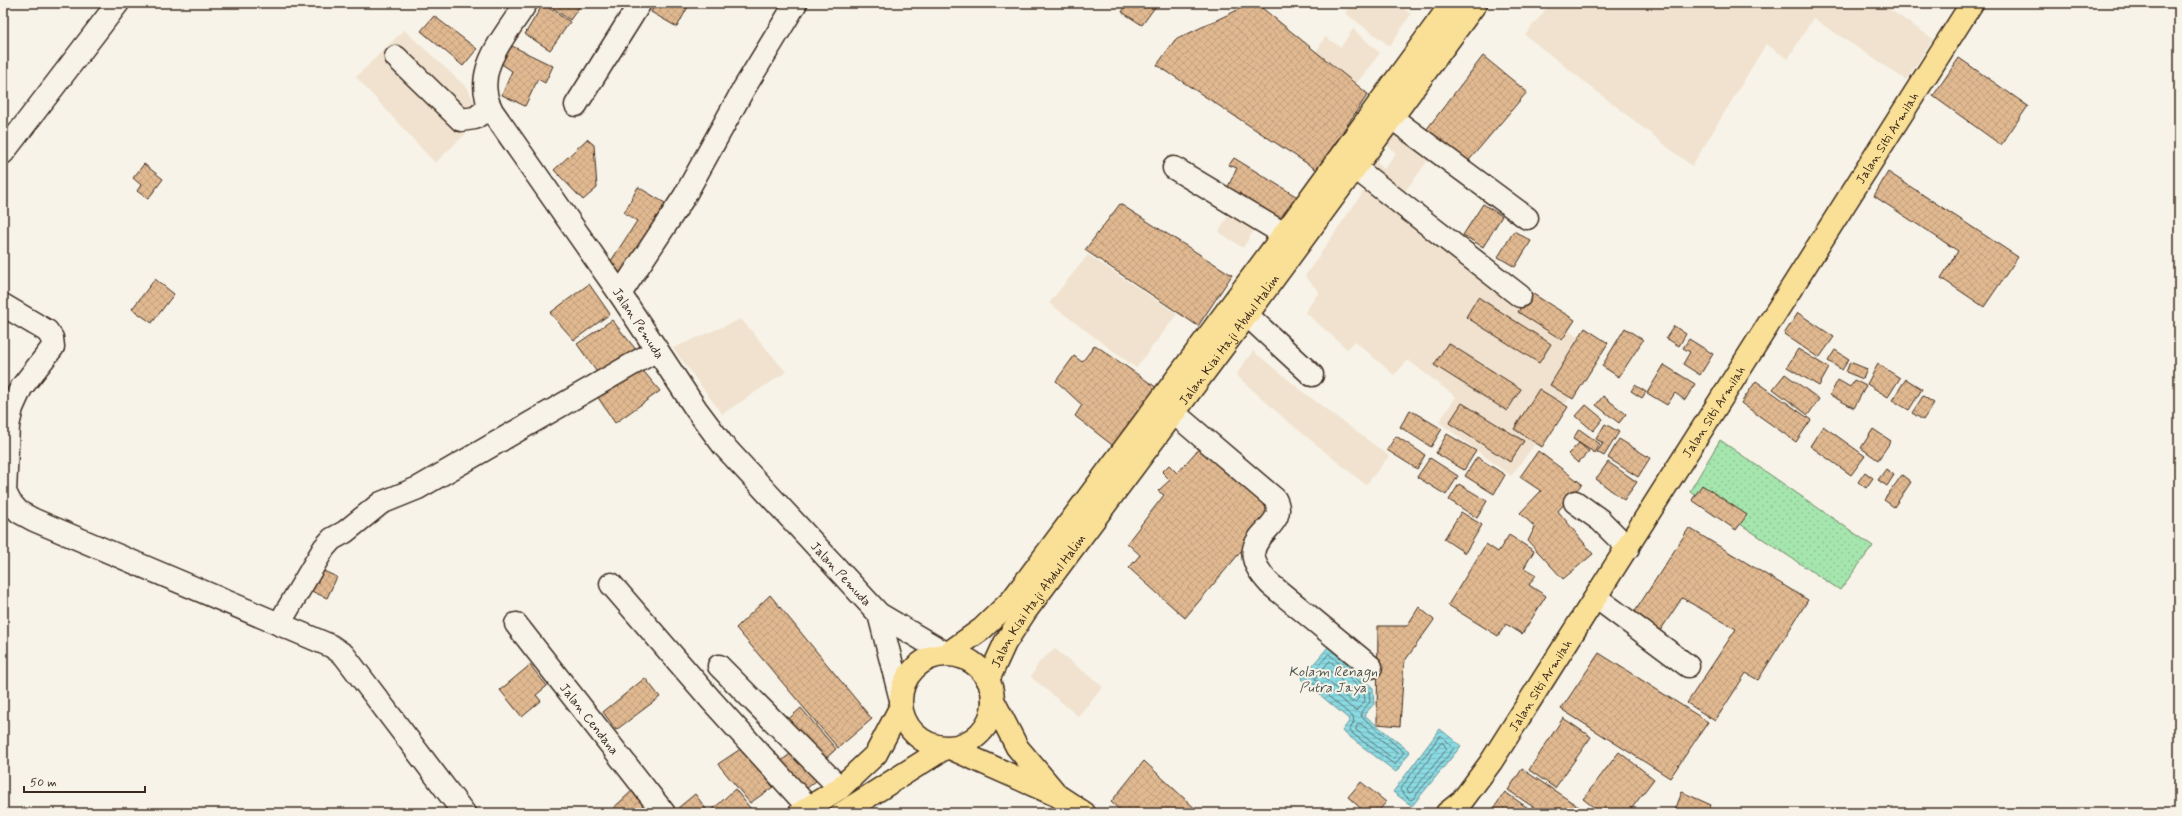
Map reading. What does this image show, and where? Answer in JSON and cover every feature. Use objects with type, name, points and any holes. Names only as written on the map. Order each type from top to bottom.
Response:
[{"type":"main road","name":"Jalan Kiai Haji Abdul Halim","points":[[947,654],[982,629],[1012,600],[1284,234],[1452,3]]},
{"type":"main road","name":"Jalan Kiai Haji Abdul Halim","points":[[991,690],[1005,643],[1025,612],[1247,315],[1354,167],[1392,118],[1476,3]]},
{"type":"main road","name":"Jalan Siti Armilah","points":[[1447,813],[1462,801],[1492,762],[1972,3]]},
{"type":"main road","points":[[805,810],[840,788],[876,754],[900,702],[908,675],[925,659],[947,654],[958,655],[970,660],[980,669],[1016,747],[1058,796]]},
{"type":"main road","points":[[842,813],[947,748],[967,743],[981,732],[990,717],[991,690]]},
{"type":"main road","points":[[900,702],[908,728],[924,742],[947,748],[1058,796],[1084,813]]},
{"type":"street","points":[[6,142],[118,3]]},
{"type":"street","name":"Jalan Pemuda","points":[[526,3],[487,65],[484,89],[490,107],[620,294],[696,409],[723,445],[879,614]]},
{"type":"street","points":[[576,105],[640,3]]},
{"type":"street","points":[[620,294],[684,197],[743,90],[796,3]]},
{"type":"street","points":[[396,57],[461,120],[474,118],[490,107]]},
{"type":"street","points":[[1392,118],[1527,218]]},
{"type":"street","points":[[1354,167],[1520,296]]},
{"type":"street","points":[[1174,168],[1284,234]]},
{"type":"street","points":[[3,305],[47,331],[52,338],[53,347],[21,388],[12,408],[8,426],[5,492],[10,502],[19,512],[34,520],[331,646],[344,655],[464,813]]},
{"type":"street","points":[[1247,315],[1312,375]]},
{"type":"street","points":[[279,624],[324,548],[332,539],[345,532],[381,503],[418,488],[657,350]]},
{"type":"street","points":[[1174,413],[1275,499],[1278,504],[1276,519],[1255,544],[1253,563],[1259,573],[1270,584],[1370,668]]},
{"type":"street","points":[[1575,502],[1600,520],[1628,548]]},
{"type":"street","points":[[611,584],[805,810]]},
{"type":"street","points":[[1597,598],[1688,666]]},
{"type":"street","points":[[879,614],[947,654]]},
{"type":"street","points":[[879,614],[900,702]]},
{"type":"street","name":"Jalan Cendana","points":[[516,624],[664,813]]},
{"type":"street","points":[[719,666],[840,788]]},
{"type":"shaded area","points":[[1348,3],[1396,3],[1411,14],[1390,46],[1345,13],[1351,5]]},
{"type":"shaded area","points":[[1551,3],[1880,3],[1933,39],[1906,80],[1813,18],[1788,59],[1766,44],[1692,166],[1525,35]]},
{"type":"shaded area","points":[[1353,29],[1380,53],[1356,84],[1316,52],[1325,37],[1341,47]]},
{"type":"shaded area","points":[[404,30],[467,88],[483,117],[435,163],[356,77]]},
{"type":"shaded area","points":[[1398,129],[1432,155],[1400,198],[1367,172],[1375,161],[1384,169],[1396,153],[1387,145]]},
{"type":"shaded area","points":[[1368,185],[1602,355],[1511,476],[1439,422],[1456,397],[1408,360],[1394,375],[1355,341],[1347,349],[1305,312],[1319,292],[1305,276]]},
{"type":"shaded area","points":[[1234,204],[1258,223],[1243,248],[1219,232]]},
{"type":"shaded area","points":[[1088,255],[1177,314],[1136,368],[1049,303]]},
{"type":"shaded area","points":[[741,319],[786,372],[722,414],[673,348]]},
{"type":"shaded area","points":[[1253,351],[1307,395],[1389,456],[1366,485],[1285,419],[1236,375]]},
{"type":"shaded area","points":[[1055,649],[1103,687],[1078,716],[1031,677],[1040,661]]},
{"type":"green space","points":[[1720,440],[1873,546],[1840,590],[1690,491]]},
{"type":"water","name":"Kolam Renagn Putra Jaya","points":[[1328,647],[1373,688],[1374,704],[1364,715],[1410,752],[1396,772],[1342,731],[1350,720],[1301,679]]},
{"type":"water","points":[[1440,729],[1461,746],[1412,806],[1393,792]]},
{"type":"building","points":[[545,3],[582,3],[570,20]]},
{"type":"building","points":[[656,3],[690,3],[677,27],[651,12]]},
{"type":"building","points":[[1128,3],[1158,3],[1142,25],[1122,12]]},
{"type":"building","points":[[1252,3],[1256,3],[1368,94],[1317,170],[1157,65],[1175,40]]},
{"type":"building","points":[[543,4],[570,22],[550,50],[525,34]]},
{"type":"building","points":[[434,16],[477,49],[463,66],[421,31]]},
{"type":"building","points":[[512,46],[553,66],[545,83],[538,79],[525,106],[502,95],[512,71],[500,63]]},
{"type":"building","points":[[1483,56],[1527,92],[1465,165],[1423,134]]},
{"type":"building","points":[[1959,58],[2028,106],[2001,145],[1933,96]]},
{"type":"building","points":[[587,139],[594,145],[597,188],[583,200],[554,170]]},
{"type":"building","points":[[1234,158],[1299,198],[1280,227],[1226,191],[1237,168],[1229,165]]},
{"type":"building","points":[[144,164],[163,179],[148,199],[137,191],[141,185],[133,178]]},
{"type":"building","points":[[1888,172],[2018,257],[1984,307],[1941,278],[1958,251],[1874,196]]},
{"type":"building","points":[[638,187],[670,206],[623,279],[609,264],[637,221],[624,213]]},
{"type":"building","points":[[1120,204],[1232,275],[1198,326],[1085,250]]},
{"type":"building","points":[[1483,204],[1502,216],[1483,247],[1463,235]]},
{"type":"building","points":[[1514,231],[1531,241],[1515,267],[1498,257]]},
{"type":"building","points":[[155,279],[174,294],[152,323],[132,309]]},
{"type":"building","points":[[589,284],[610,314],[574,340],[550,313]]},
{"type":"building","points":[[1530,292],[1575,320],[1562,340],[1518,312]]},
{"type":"building","points":[[1478,297],[1551,344],[1539,363],[1466,317]]},
{"type":"building","points":[[1798,313],[1834,337],[1819,358],[1784,334]]},
{"type":"building","points":[[612,320],[638,352],[599,375],[577,344]]},
{"type":"building","points":[[1674,326],[1686,334],[1679,346],[1666,338]]},
{"type":"building","points":[[1585,328],[1608,343],[1573,399],[1550,385]]},
{"type":"building","points":[[1625,328],[1643,340],[1619,377],[1602,366]]},
{"type":"building","points":[[1689,339],[1713,354],[1700,375],[1683,364],[1690,352],[1683,348]]},
{"type":"building","points":[[1448,343],[1521,389],[1507,411],[1434,365]]},
{"type":"building","points":[[1095,345],[1160,390],[1116,448],[1075,416],[1082,405],[1056,381],[1074,356],[1082,362]]},
{"type":"building","points":[[1798,349],[1829,368],[1819,386],[1787,367]]},
{"type":"building","points":[[1835,350],[1849,359],[1842,370],[1828,361]]},
{"type":"building","points":[[1850,362],[1867,369],[1863,379],[1846,372]]},
{"type":"building","points":[[1878,364],[1900,378],[1888,397],[1867,384]]},
{"type":"building","points":[[1664,365],[1695,384],[1685,400],[1675,393],[1667,405],[1647,393]]},
{"type":"building","points":[[640,367],[660,391],[615,423],[595,393]]},
{"type":"building","points":[[1785,374],[1819,399],[1808,415],[1773,389]]},
{"type":"building","points":[[1906,379],[1922,389],[1909,410],[1892,400]]},
{"type":"building","points":[[1838,380],[1850,387],[1854,380],[1866,386],[1854,408],[1830,395]]},
{"type":"building","points":[[1756,381],[1811,420],[1796,442],[1741,403]]},
{"type":"building","points":[[1635,385],[1646,392],[1642,398],[1631,391]]},
{"type":"building","points":[[1539,389],[1568,407],[1542,447],[1514,429]]},
{"type":"building","points":[[1603,396],[1626,414],[1619,423],[1596,405]]},
{"type":"building","points":[[1923,396],[1934,403],[1923,420],[1912,413]]},
{"type":"building","points":[[1462,403],[1524,441],[1510,462],[1449,423]]},
{"type":"building","points":[[1586,405],[1603,419],[1593,431],[1576,416]]},
{"type":"building","points":[[1410,410],[1442,429],[1431,447],[1400,427]]},
{"type":"building","points":[[1605,424],[1619,432],[1604,456],[1597,452],[1603,443],[1596,439]]},
{"type":"building","points":[[1823,426],[1865,456],[1851,475],[1810,446]]},
{"type":"building","points":[[1579,429],[1600,444],[1595,453],[1573,439]]},
{"type":"building","points":[[1873,429],[1891,441],[1878,460],[1861,448]]},
{"type":"building","points":[[1447,434],[1476,451],[1464,470],[1436,453]]},
{"type":"building","points":[[1396,436],[1425,455],[1417,469],[1387,450]]},
{"type":"building","points":[[1619,439],[1650,458],[1638,477],[1608,458]]},
{"type":"building","points":[[1579,443],[1589,451],[1578,463],[1568,454]]},
{"type":"building","points":[[1203,444],[1275,511],[1185,618],[1129,568],[1140,555],[1127,543],[1164,495],[1158,491],[1170,480],[1162,472],[1169,465],[1177,473]]},
{"type":"building","points":[[1538,451],[1582,484],[1558,511],[1593,554],[1563,579],[1528,541],[1535,527],[1520,513],[1541,491],[1520,477]]},
{"type":"building","points":[[1477,457],[1505,475],[1494,494],[1465,476]]},
{"type":"building","points":[[1430,458],[1458,476],[1446,495],[1417,477]]},
{"type":"building","points":[[1608,462],[1637,482],[1624,500],[1596,479]]},
{"type":"building","points":[[1886,469],[1894,475],[1887,486],[1878,480]]},
{"type":"building","points":[[1865,472],[1873,478],[1866,488],[1858,482]]},
{"type":"building","points":[[1902,475],[1911,482],[1894,507],[1884,500]]},
{"type":"building","points":[[1459,484],[1487,501],[1477,518],[1449,500]]},
{"type":"building","points":[[1702,485],[1747,515],[1736,530],[1692,500]]},
{"type":"building","points":[[1461,512],[1482,525],[1465,553],[1444,539]]},
{"type":"building","points":[[1689,528],[1808,600],[1758,680],[1746,673],[1715,721],[1687,703],[1736,629],[1682,598],[1660,631],[1634,613]]},
{"type":"building","points":[[1509,535],[1534,551],[1524,568],[1536,575],[1529,585],[1546,596],[1522,634],[1506,624],[1498,636],[1448,605],[1486,544],[1498,552]]},
{"type":"building","points":[[319,569],[337,577],[327,598],[309,590]]},
{"type":"building","points":[[770,595],[872,719],[838,748],[736,628]]},
{"type":"building","points":[[1419,607],[1434,620],[1404,662],[1400,726],[1377,724],[1378,626],[1407,626]]},
{"type":"building","points":[[1599,653],[1708,722],[1670,778],[1561,709]]},
{"type":"building","points":[[530,665],[547,686],[536,695],[541,701],[522,717],[500,690]]},
{"type":"building","points":[[645,678],[660,697],[616,730],[603,712]]},
{"type":"building","points":[[801,708],[836,749],[821,763],[784,723]]},
{"type":"building","points":[[1563,718],[1591,737],[1555,788],[1529,770]]},
{"type":"building","points":[[742,748],[773,787],[750,803],[718,764]]},
{"type":"building","points":[[798,748],[822,776],[801,793],[777,764]]},
{"type":"building","points":[[1619,752],[1654,779],[1628,813],[1601,813],[1583,799]]},
{"type":"building","points":[[1144,761],[1200,813],[1123,813],[1111,802]]},
{"type":"building","points":[[1522,769],[1588,813],[1542,813],[1508,790]]},
{"type":"building","points":[[1361,782],[1386,802],[1377,813],[1366,813],[1348,797]]},
{"type":"building","points":[[634,789],[653,813],[608,813]]},
{"type":"building","points":[[735,789],[754,813],[710,812]]},
{"type":"building","points":[[1505,792],[1532,811],[1530,813],[1484,813],[1488,809],[1491,812]]},
{"type":"building","points":[[1682,792],[1711,805],[1708,813],[1674,813]]},
{"type":"building","points":[[695,794],[709,813],[672,813]]}]
